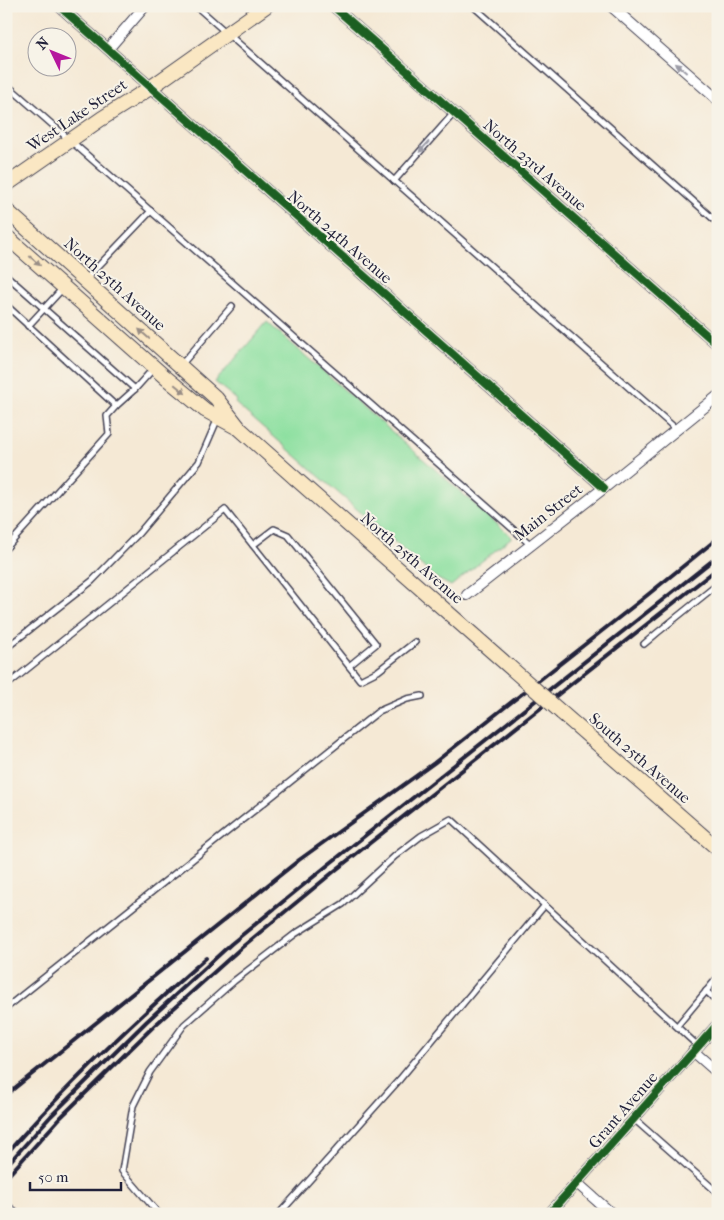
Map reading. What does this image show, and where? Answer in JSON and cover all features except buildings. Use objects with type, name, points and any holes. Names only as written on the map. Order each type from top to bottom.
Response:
[{"type":"main road","name":"West Lake Street","points":[[6,185],[101,119],[150,88],[266,6]]},
{"type":"main road","name":"North 25th Avenue","points":[[6,210],[216,398],[240,429],[562,713]]},
{"type":"main road","name":"North 25th Avenue","points":[[6,236],[155,368],[206,410],[240,429]]},
{"type":"main road","name":"South 25th Avenue","points":[[562,713],[718,849]]},
{"type":"street","name":"North 24th Avenue","points":[[59,6],[604,488]]},
{"type":"street","points":[[108,49],[146,6]]},
{"type":"street","name":"North 23rd Avenue","points":[[334,6],[718,345]]},
{"type":"street","points":[[611,6],[718,100]]},
{"type":"street","name":"Main Street","points":[[467,594],[604,488],[718,396]]},
{"type":"street","name":"Grant Avenue","points":[[549,1214],[718,1024]]},
{"type":"street","points":[[696,1048],[718,1073]]},
{"type":"street","points":[[577,1183],[612,1214]]},
{"type":"lane","points":[[196,6],[676,429]]},
{"type":"lane","points":[[473,6],[718,223]]},
{"type":"lane","points":[[6,84],[531,545]]},
{"type":"lane","points":[[394,181],[454,113]]},
{"type":"lane","points":[[85,281],[151,211]]},
{"type":"lane","points":[[6,275],[135,389]]},
{"type":"lane","points":[[28,326],[64,287]]},
{"type":"lane","points":[[6,305],[116,406]]},
{"type":"lane","points":[[180,366],[232,306]]},
{"type":"lane","points":[[6,548],[109,434],[107,416],[155,368]]},
{"type":"lane","points":[[6,648],[92,581],[139,534],[199,462],[218,418]]},
{"type":"lane","points":[[6,686],[225,510],[360,680],[378,671],[415,642]]},
{"type":"lane","points":[[253,545],[274,529],[288,535],[376,644],[349,666]]},
{"type":"lane","points":[[644,644],[718,584]]},
{"type":"lane","points":[[6,1008],[379,711],[407,699],[422,696]]},
{"type":"lane","points":[[159,1214],[122,1171],[133,1106],[150,1072],[184,1026],[234,981],[295,934],[343,904],[395,856],[420,836],[451,819],[677,1026],[696,1048]]},
{"type":"lane","points":[[279,1214],[400,1079],[545,905]]},
{"type":"lane","points":[[677,1026],[718,977]]},
{"type":"lane","points":[[706,991],[718,1002]]},
{"type":"lane","points":[[634,1119],[718,1192]]},
{"type":"green space","points":[[267,322],[512,537],[451,586],[436,578],[235,403],[237,400],[215,382]]},
{"type":"railway","points":[[6,1095],[299,860],[434,763],[718,538]]},
{"type":"railway","points":[[6,1166],[51,1116],[146,1022],[231,944],[718,556]]},
{"type":"railway","points":[[6,1178],[60,1118],[154,1026],[241,948],[337,869],[718,568]]},
{"type":"railway","points":[[6,1154],[103,1053],[206,958]]},
{"type":"railway","points":[[6,1201],[20,1214]]},
{"type":"cycle path","points":[[59,6],[604,488]]},
{"type":"cycle path","points":[[333,6],[718,345]]},
{"type":"cycle path","points":[[549,1214],[718,1024]]}]
